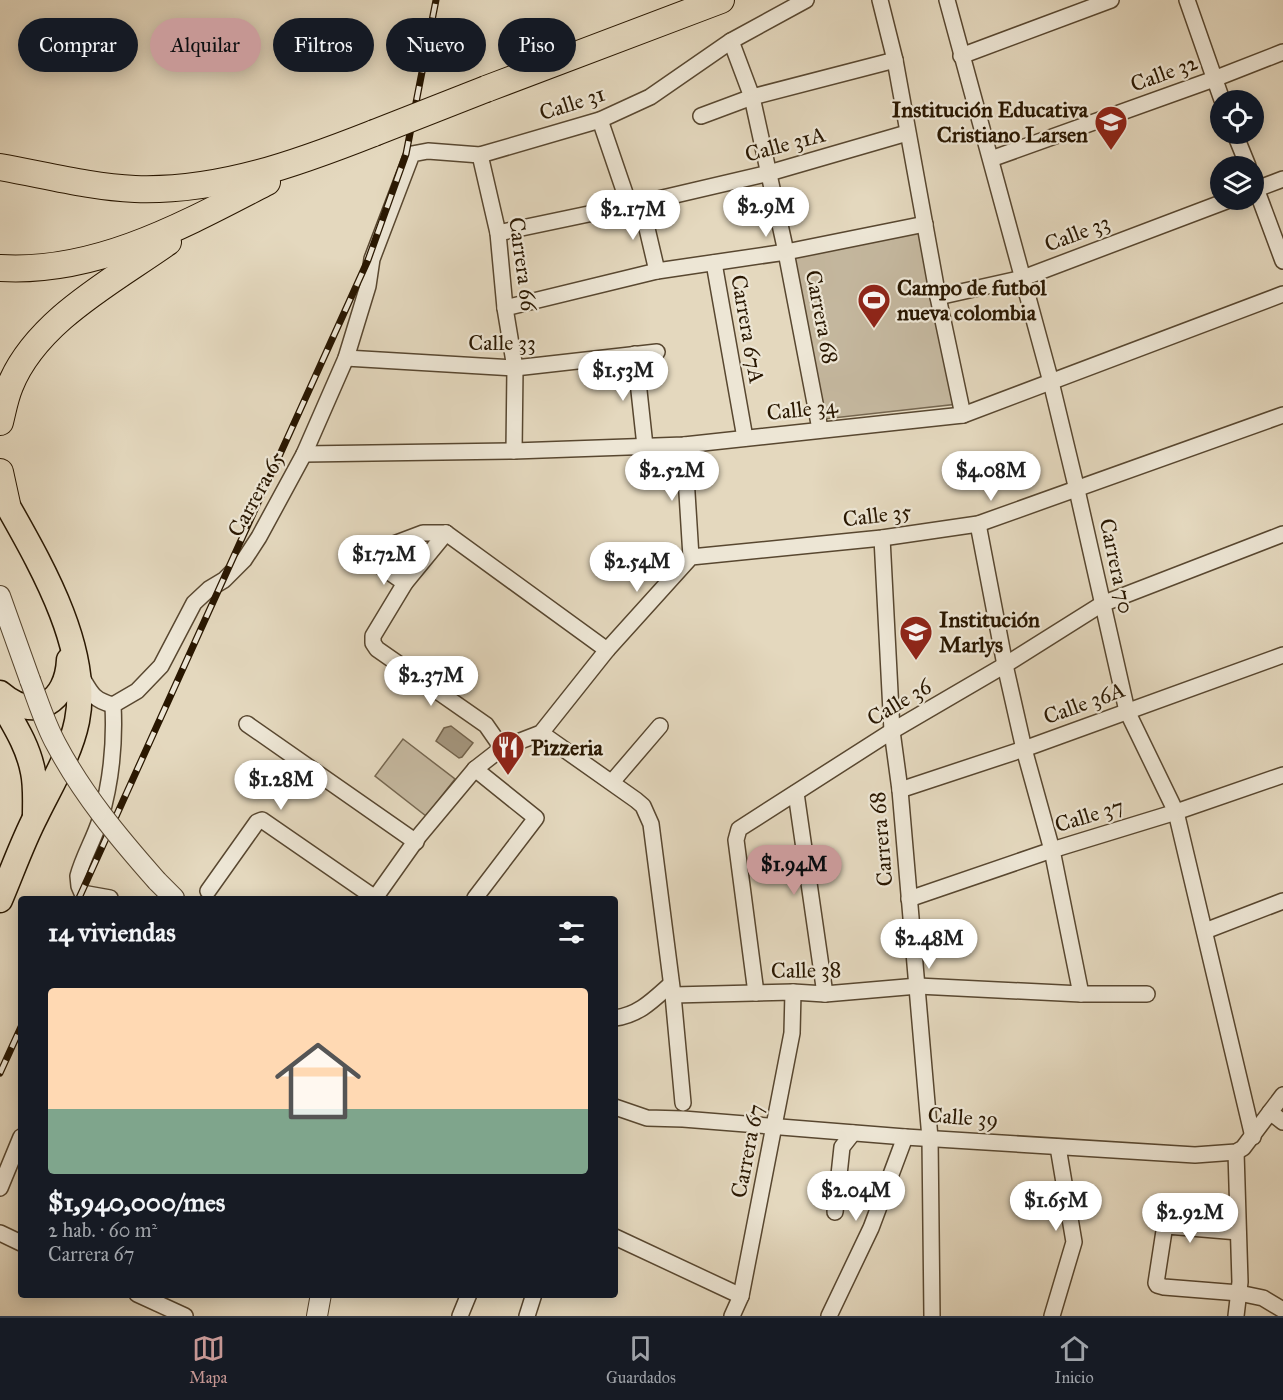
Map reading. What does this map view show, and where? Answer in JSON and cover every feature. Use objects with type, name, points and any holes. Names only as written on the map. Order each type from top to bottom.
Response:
[{"type":"highway","points":[[0,268],[61,266],[105,255],[154,237],[315,157],[486,89],[722,0]]},
{"type":"highway","points":[[0,167],[103,186],[168,189],[222,183],[315,157]]},
{"type":"highway","points":[[0,422],[10,386],[34,344],[70,310],[218,207]]},
{"type":"highway","points":[[0,472],[4,498]]},
{"type":"main road","points":[[0,900],[35,817],[60,771],[77,720],[79,673],[68,630],[56,597],[4,498]]},
{"type":"main road","points":[[0,693],[8,700],[29,707],[43,706],[57,698],[66,683],[69,671],[68,630]]},
{"type":"main road","points":[[0,700],[23,741],[30,759],[34,775],[35,817]]},
{"type":"street","name":"Calle 31","points":[[412,154],[428,152],[480,155],[600,120],[650,97],[731,41],[806,0]]},
{"type":"street","points":[[880,0],[895,60],[938,297],[963,416]]},
{"type":"street","name":"Carrera 70","points":[[947,0],[1051,382],[1127,711],[1176,812],[1253,1137]]},
{"type":"street","points":[[961,56],[1111,0]]},
{"type":"street","points":[[1187,0],[1218,90]]},
{"type":"street","name":"Carrera 68","points":[[731,41],[752,97],[786,252],[820,429]]},
{"type":"street","name":"Calle 32","points":[[991,159],[1283,52]]},
{"type":"street","points":[[701,116],[752,97],[895,60]]},
{"type":"street","points":[[600,120],[635,204],[657,271]]},
{"type":"street","name":"Calle 31A","points":[[498,233],[769,173],[907,133]]},
{"type":"street","name":"Carrera 65","points":[[113,705],[137,691],[161,666],[194,603],[209,588],[224,580],[244,560],[259,537],[304,454],[346,358],[368,286],[372,259],[412,154]]},
{"type":"street","name":"Carrera 66","points":[[480,155],[498,233],[505,308],[515,368],[514,451]]},
{"type":"street","points":[[1264,184],[1283,179]]},
{"type":"street","name":"Calle 33","points":[[938,297],[1023,278],[1210,207]]},
{"type":"street","points":[[1264,210],[1283,261]]},
{"type":"street","points":[[505,308],[657,271],[786,252],[925,224]]},
{"type":"street","name":"Carrera 67A","points":[[714,263],[745,438]]},
{"type":"street","name":"Calle 34","points":[[304,454],[514,451],[684,445],[820,429],[963,416],[1283,294]]},
{"type":"street","name":"Calle 33","points":[[346,358],[515,368],[657,352]]},
{"type":"street","points":[[635,354],[645,446]]},
{"type":"street","name":"Calle 35","points":[[691,557],[882,538],[978,524],[1283,415]]},
{"type":"street","points":[[376,896],[416,842],[475,769],[502,748],[541,733],[607,650],[691,557],[684,445]]},
{"type":"street","points":[[978,524],[1005,665],[1024,749],[1052,850],[1081,994]]},
{"type":"street","points":[[405,583],[379,565],[375,555],[378,550],[423,533],[446,533],[607,650]]},
{"type":"street","points":[[446,533],[405,583],[373,636],[373,643],[377,649],[486,725],[502,748]]},
{"type":"street","name":"Calle 36","points":[[756,993],[736,840],[739,829],[892,731],[1005,665],[1102,604],[1283,534]]},
{"type":"street","name":"Carrera 68","points":[[882,538],[892,731],[900,790],[930,1138],[932,1316]]},
{"type":"street","points":[[0,597],[56,743],[75,777],[113,831],[172,896]]},
{"type":"street","name":"Calle 36A","points":[[900,790],[1024,749],[1283,654]]},
{"type":"street","points":[[79,673],[94,697],[113,705],[115,733],[112,762],[100,820],[78,876],[82,893],[99,896]]},
{"type":"street","points":[[247,724],[416,842]]},
{"type":"street","points":[[612,782],[660,726]]},
{"type":"street","points":[[541,733],[643,806],[651,824],[672,990],[683,1103]]},
{"type":"street","points":[[475,769],[536,818],[477,896]]},
{"type":"street","name":"Calle 37","points":[[909,899],[1052,850],[1176,812],[1283,774]]},
{"type":"street","points":[[796,793],[825,994]]},
{"type":"street","points":[[208,891],[257,822],[265,820],[372,896]]},
{"type":"street","points":[[1205,931],[1283,902]]},
{"type":"street","name":"Calle 38","points":[[672,990],[825,994],[918,986],[1081,994],[1147,994]]},
{"type":"street","points":[[618,1018],[627,1017],[672,990]]},
{"type":"street","name":"Carrera 67","points":[[732,1316],[741,1296],[792,1033],[793,992]]},
{"type":"street","points":[[1236,1316],[1239,1293],[1236,1152],[1248,1144],[1283,1095]]},
{"type":"street","name":"Calle 39","points":[[618,1108],[647,1118],[774,1125],[904,1137],[1195,1155],[1236,1152]]},
{"type":"street","points":[[1270,1112],[1283,1122]]},
{"type":"street","points":[[835,1212],[842,1147],[853,1133]]},
{"type":"street","points":[[829,1316],[871,1228],[904,1137]]},
{"type":"street","points":[[1052,1316],[1074,1242],[1058,1147]]},
{"type":"street","points":[[0,1188],[18,1148]]},
{"type":"street","points":[[1238,1232],[1167,1226],[1155,1278],[1157,1285],[1239,1293],[1263,1298],[1283,1310]]},
{"type":"street","points":[[0,1233],[18,1242]]},
{"type":"street","points":[[618,1238],[741,1296]]},
{"type":"street","points":[[146,1298],[185,1316]]},
{"type":"street","points":[[316,1316],[320,1298]]},
{"type":"street","points":[[460,1316],[467,1298]]},
{"type":"street","points":[[527,1316],[533,1298]]},
{"type":"shaded area","name":"Campo de futbol nueva colombia","points":[[922,231],[958,404],[824,419],[792,254]]},
{"type":"shaded area","points":[[418,540],[425,545],[402,572],[381,554]]},
{"type":"shaded area","points":[[451,726],[473,743],[459,758],[436,741],[444,728]]},
{"type":"shaded area","points":[[403,739],[455,779],[426,816],[375,776]]},
{"type":"railway","points":[[80,896],[368,260],[406,154],[436,0]]},
{"type":"railway","points":[[0,1073],[18,1034]]},
{"type":"place","name":"Institución Educativa Cristiano Larsen","points":[[1111,151]]},
{"type":"place","name":"Campo de futbol nueva colombia","points":[[874,329]]},
{"type":"place","name":"Institución Marlys","points":[[916,661]]},
{"type":"place","name":"Pizzeria","points":[[508,776]]}]
